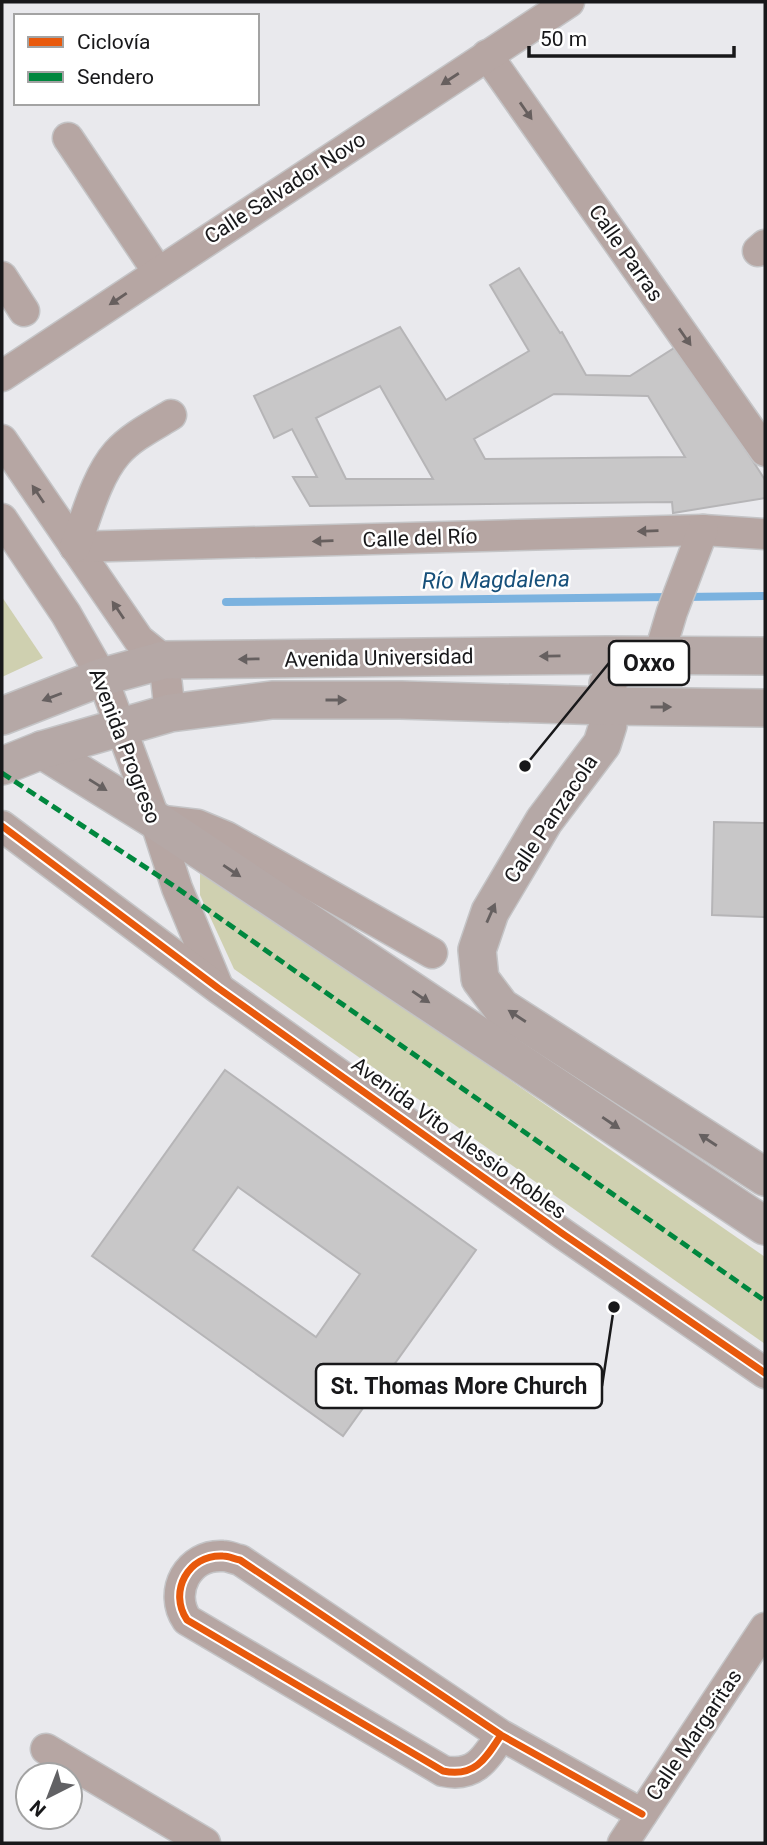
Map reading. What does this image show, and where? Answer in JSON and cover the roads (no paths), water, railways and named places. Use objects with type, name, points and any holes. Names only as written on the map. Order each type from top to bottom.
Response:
[{"type":"main road","name":"Calle Panzacola","points":[[607,655],[608,726],[602,744],[544,821],[490,912],[477,950],[480,979],[501,1007],[765,1177]]},
{"type":"main road","name":"Avenida Universidad","points":[[2,716],[102,677],[164,660],[765,656]]},
{"type":"main road","name":"Avenida Universidad","points":[[2,766],[42,750],[170,713],[272,700],[765,708]]},
{"type":"main road","points":[[42,750],[155,820],[765,1226]]},
{"type":"street","name":"Calle Salvador Novo","points":[[2,376],[569,2]]},
{"type":"street","name":"Calle Parras","points":[[487,55],[765,451]]},
{"type":"street","points":[[68,138],[158,272]]},
{"type":"street","points":[[2,277],[24,311]]},
{"type":"street","points":[[75,547],[101,478],[117,453],[171,415]]},
{"type":"street","points":[[2,440],[139,640],[164,660],[170,713]]},
{"type":"street","name":"Avenida Progreso","points":[[2,519],[66,614],[102,677],[177,888],[218,988]]},
{"type":"street","points":[[659,655],[703,530]]},
{"type":"street","name":"Calle del Río","points":[[75,547],[703,530],[765,534]]},
{"type":"street","points":[[155,820],[198,824],[226,837],[432,953]]},
{"type":"street","name":"Avenida Vito Alessio Robles","points":[[2,826],[218,988],[563,1234],[765,1373]]},
{"type":"street","points":[[501,1735],[474,1769],[454,1774],[443,1771],[187,1620],[181,1611],[180,1600],[181,1588],[188,1571],[199,1561],[213,1556],[240,1560],[501,1735],[642,1814]]},
{"type":"street","name":"Calle Margaritas","points":[[623,1843],[765,1628]]},
{"type":"street","points":[[46,1749],[205,1843]]},
{"type":"waterway","name":"Río Magdalena","points":[[684,597],[765,596]]},
{"type":"waterway","name":"Río Magdalena","points":[[226,602],[671,597]]},
{"type":"place","name":"Oxxo","points":[[525,766]]},
{"type":"place","name":"St. Thomas More Church","points":[[614,1307]]}]
